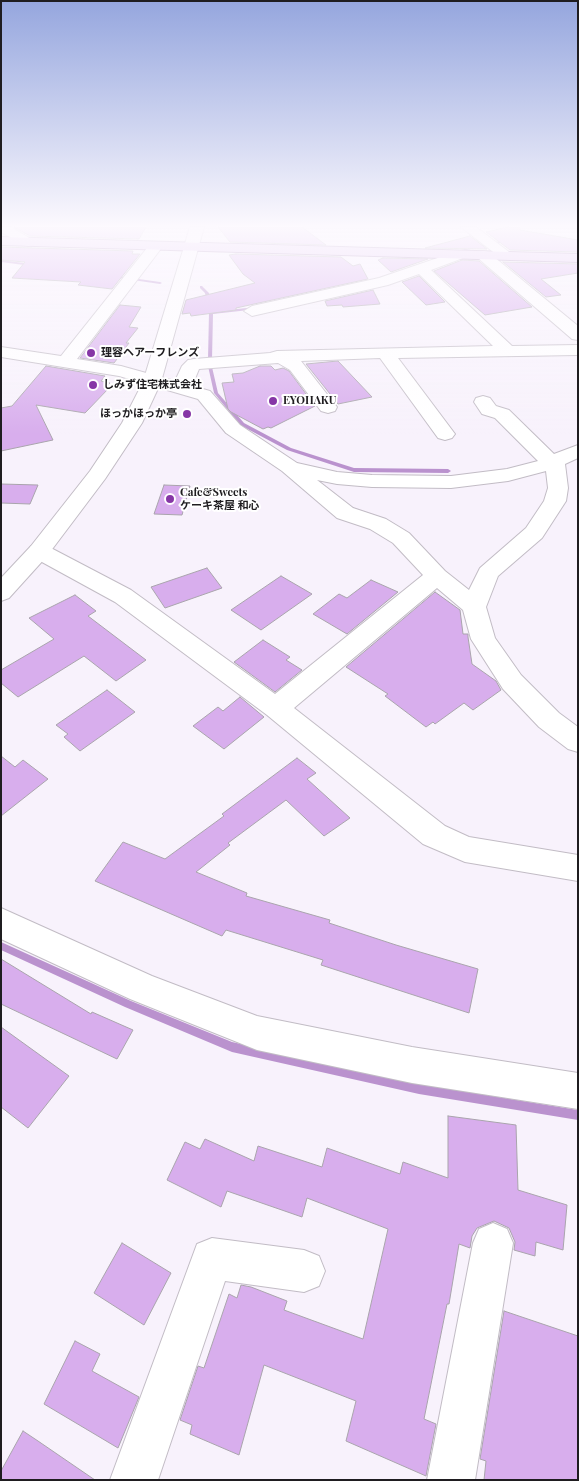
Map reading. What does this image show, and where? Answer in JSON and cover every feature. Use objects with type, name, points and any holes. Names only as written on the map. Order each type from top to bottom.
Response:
[{"type":"street","points":[[65,362],[118,296]]},
{"type":"street","points":[[1,593],[39,550],[98,475],[132,423],[152,382],[177,296]]},
{"type":"street","points":[[252,311],[279,307],[324,296]]},
{"type":"street","points":[[450,296],[509,352]]},
{"type":"street","points":[[539,296],[578,335]]},
{"type":"street","points":[[182,388],[188,370],[194,364],[277,356],[578,350]]},
{"type":"street","points":[[1,352],[121,371],[152,382],[204,395],[233,429],[289,467],[345,513],[378,524],[401,538],[437,576],[474,607],[483,639],[512,682],[549,720],[578,742]]},
{"type":"street","points":[[385,353],[445,434]]},
{"type":"street","points":[[277,356],[296,366],[328,407]]},
{"type":"street","points":[[474,607],[488,573],[534,533],[555,500],[558,488],[553,462],[502,414],[489,410],[482,402]]},
{"type":"street","points":[[289,467],[346,479],[451,482],[508,475],[553,462],[578,451]]},
{"type":"street","points":[[334,503],[346,479]]},
{"type":"street","points":[[39,550],[123,596],[276,708],[434,835],[465,849],[578,868]]},
{"type":"street","points":[[276,708],[437,576]]},
{"type":"street","points":[[1,923],[142,988],[256,1033],[412,1065],[578,1091]]},
{"type":"street","points":[[451,1480],[493,1243]]},
{"type":"street","points":[[134,1480],[212,1259],[304,1271]]},
{"type":"building","points":[[202,296],[290,296],[236,308],[236,310],[191,316],[190,313],[182,314],[186,300]]},
{"type":"building","points":[[346,296],[376,296],[380,304],[343,307],[342,305],[327,306],[325,301]]},
{"type":"building","points":[[417,296],[439,296],[445,302],[426,305]]},
{"type":"building","points":[[463,296],[519,296],[532,307],[485,315]]},
{"type":"building","points":[[120,305],[141,307],[129,327],[138,328],[114,363],[80,358]]},
{"type":"building","points":[[338,361],[372,397],[338,404],[306,364]]},
{"type":"building","points":[[46,366],[105,376],[101,381],[110,383],[106,387],[109,388],[85,413],[36,405],[53,440],[1,451],[1,408],[12,406]]},
{"type":"building","name":"EYOHAKU","points":[[260,366],[271,366],[275,370],[283,368],[289,371],[315,406],[271,428],[263,429],[231,412],[228,409],[222,383],[234,382],[232,374],[243,373]]},
{"type":"building","points":[[1,484],[38,485],[30,504],[1,503]]},
{"type":"building","name":"Cafe&Sweets ケーキ茶屋 和心","points":[[164,485],[190,486],[182,515],[154,514]]},
{"type":"building","points":[[207,568],[222,588],[165,608],[151,587]]},
{"type":"building","points":[[281,576],[312,594],[261,630],[231,610]]},
{"type":"building","points":[[371,580],[398,592],[347,634],[313,614],[339,594],[347,598]]},
{"type":"building","points":[[435,592],[460,610],[463,634],[468,634],[472,664],[496,681],[501,690],[473,710],[464,703],[435,724],[433,722],[426,727],[385,696],[388,694],[346,667]]},
{"type":"building","points":[[75,595],[96,611],[88,616],[146,660],[116,681],[84,656],[18,697],[1,683],[1,670],[54,639],[29,618]]},
{"type":"building","points":[[263,640],[290,657],[286,660],[302,670],[275,692],[234,662]]},
{"type":"building","points":[[107,690],[135,712],[80,751],[64,737],[68,734],[56,725]]},
{"type":"building","points":[[240,697],[264,717],[224,749],[193,726],[218,707],[223,711]]},
{"type":"building","points":[[1,756],[15,767],[23,760],[48,779],[1,816]]},
{"type":"building","points":[[297,758],[316,773],[307,779],[350,818],[324,836],[286,800],[228,843],[230,845],[196,872],[247,893],[246,896],[330,920],[329,923],[478,969],[469,1013],[321,965],[323,960],[226,930],[222,936],[95,881],[123,842],[165,859],[224,816],[222,814]]},
{"type":"building","points":[[1,959],[91,1014],[92,1012],[133,1030],[117,1059],[1,1004]]},
{"type":"building","points":[[1,1027],[69,1076],[28,1128],[1,1107]]},
{"type":"building","points":[[448,1116],[516,1125],[518,1190],[567,1205],[563,1250],[536,1242],[535,1256],[514,1250],[515,1242],[509,1228],[494,1221],[477,1228],[472,1236],[470,1248],[459,1244],[449,1304],[447,1304],[424,1419],[436,1424],[426,1476],[346,1441],[356,1401],[264,1365],[239,1455],[190,1434],[192,1425],[180,1420],[198,1366],[204,1368],[229,1294],[237,1298],[241,1285],[251,1287],[287,1301],[284,1310],[363,1339],[388,1229],[307,1198],[302,1217],[227,1191],[221,1207],[167,1180],[185,1142],[200,1149],[205,1139],[254,1161],[258,1146],[322,1167],[327,1148],[400,1174],[403,1162],[448,1178]]},
{"type":"building","points":[[122,1243],[171,1273],[144,1325],[94,1293]]},
{"type":"building","points":[[504,1311],[578,1336],[578,1480],[484,1480],[486,1461],[480,1459]]},
{"type":"building","points":[[75,1341],[100,1354],[92,1371],[139,1397],[118,1448],[44,1404]]},
{"type":"building","points":[[23,1431],[95,1480],[1,1480],[1,1471]]},
{"type":"waterway","points":[[208,296],[209,304]]},
{"type":"waterway","points":[[210,359],[211,313],[256,308]]},
{"type":"waterway","points":[[210,367],[216,393],[242,424],[289,449],[354,470],[448,471]]},
{"type":"waterway","points":[[1,946],[128,1004],[232,1047],[419,1089],[578,1115]]},
{"type":"place","name":"理容ヘアーフレンズ","points":[[91,353]]},
{"type":"place","name":"しみず住宅株式会社","points":[[93,385]]},
{"type":"place","name":"EYOHAKU","points":[[273,401]]},
{"type":"place","name":"ほっかほっか亭","points":[[187,414]]},
{"type":"place","name":"Cafe&Sweets ケーキ茶屋 和心","points":[[170,499]]}]
